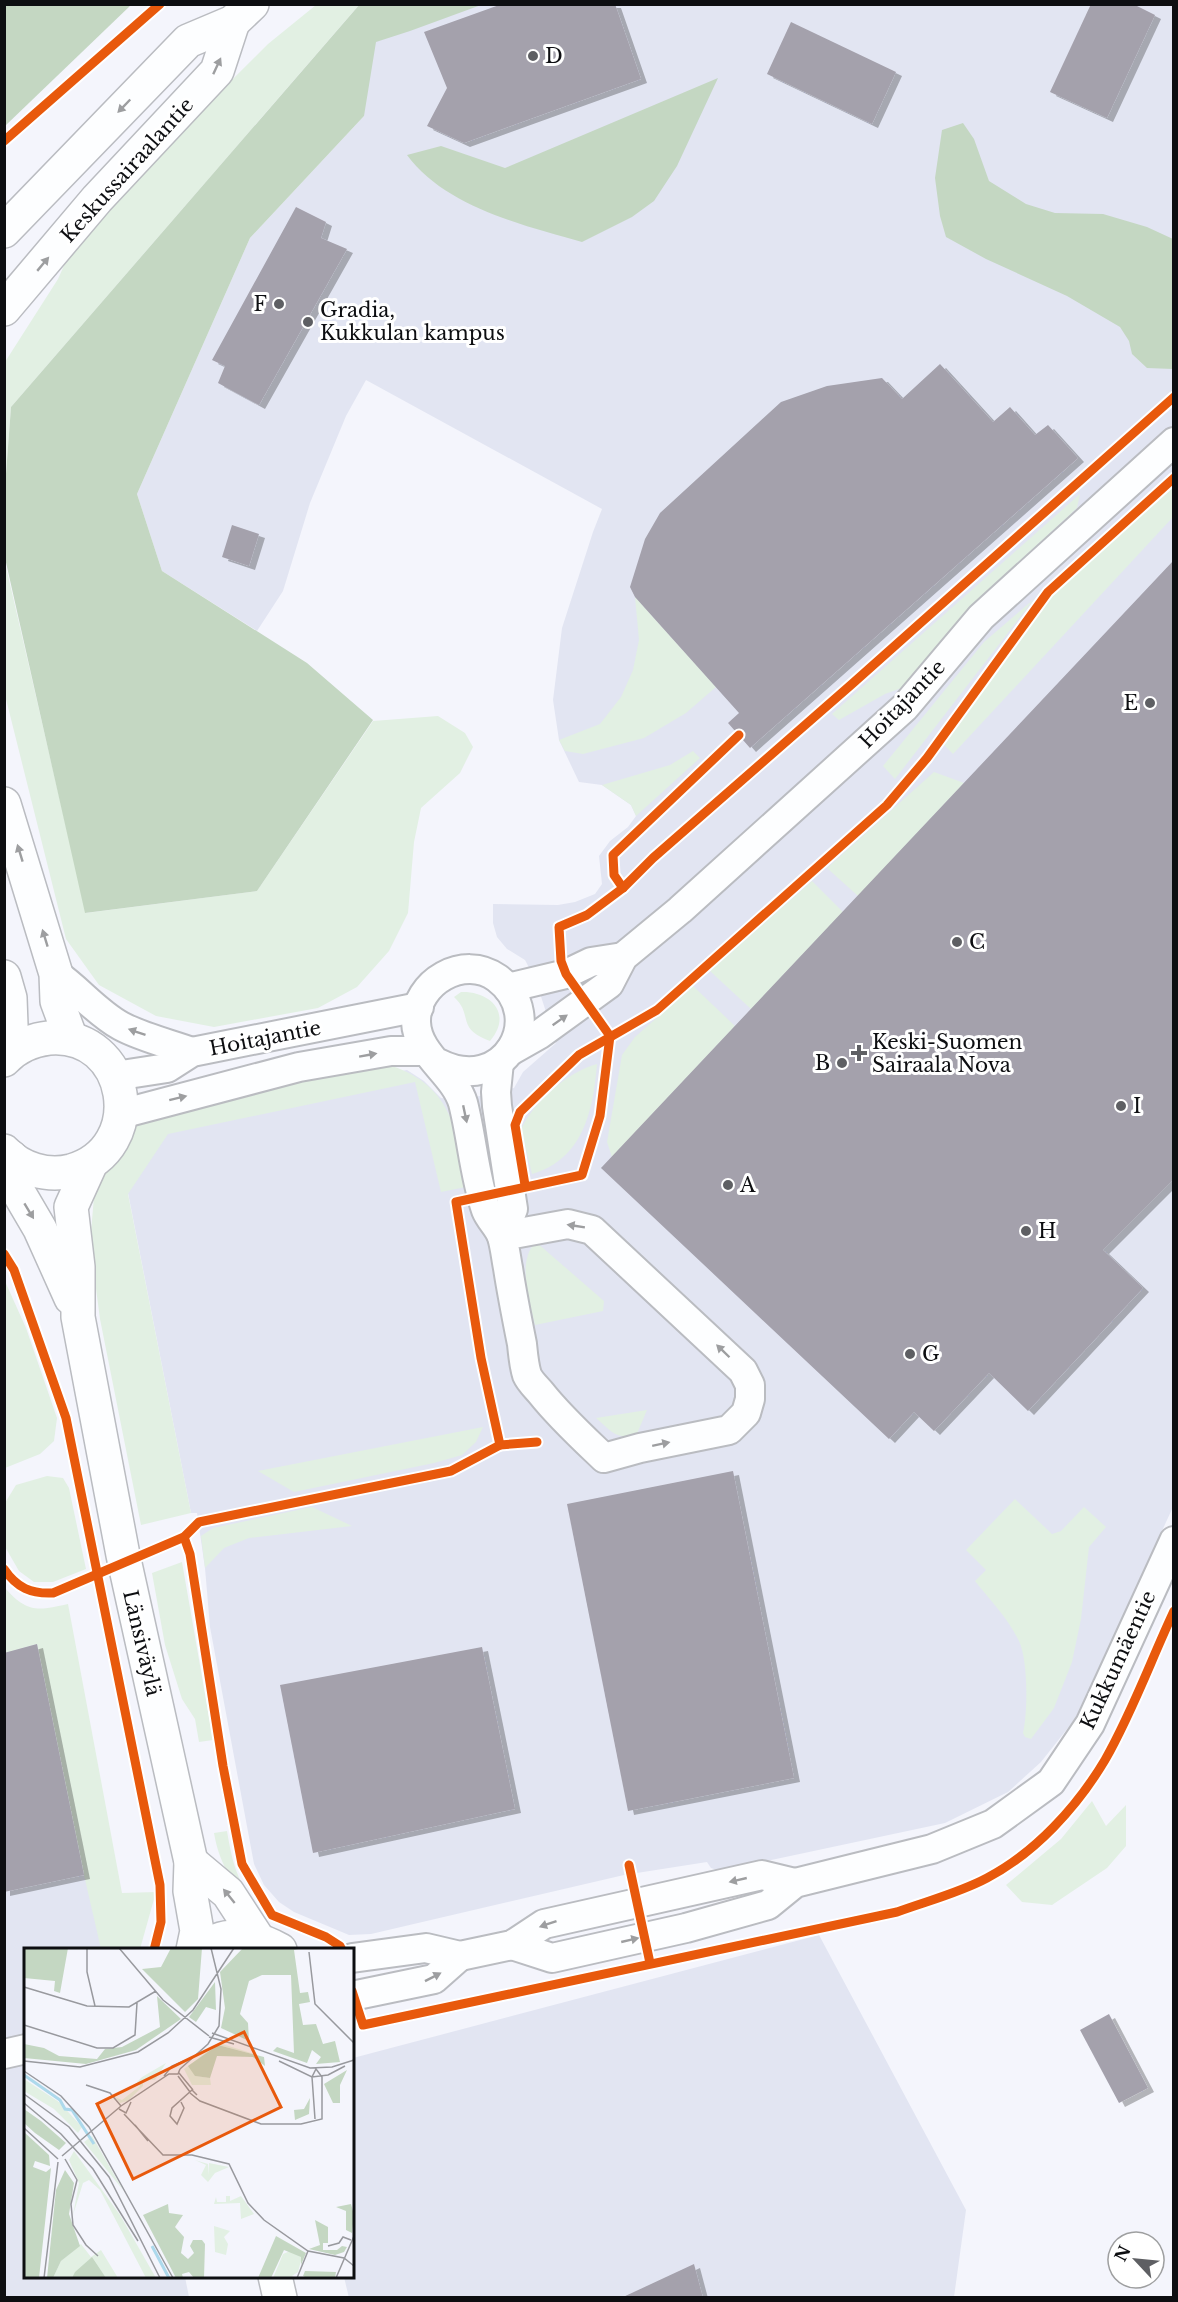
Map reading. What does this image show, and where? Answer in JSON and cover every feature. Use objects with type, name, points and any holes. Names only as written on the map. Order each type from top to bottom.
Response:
[{"type":"main road","name":"Keskussairaalantie","points":[[4,231],[188,41],[242,13]]},
{"type":"main road","name":"Keskussairaalantie","points":[[4,309],[97,199],[217,71],[242,13]]},
{"type":"main road","points":[[4,804],[56,974],[57,1001],[71,1039]]},
{"type":"main road","points":[[4,977],[10,998],[8,1056],[41,1039],[71,1039],[98,1053],[116,1076],[121,1094],[122,1114],[111,1142],[91,1163],[65,1173],[51,1173],[23,1166],[8,1154]]},
{"type":"main road","name":"Länsiväylä","points":[[8,1154],[9,1176],[40,1229],[78,1317]]},
{"type":"main road","name":"Länsiväylä","points":[[91,1163],[71,1207],[78,1268],[78,1317],[123,1555],[191,1862],[190,1891],[197,1931],[193,1948]]},
{"type":"main road","points":[[191,1862],[228,1893],[269,1944]]},
{"type":"main road","points":[[205,1948],[209,1944],[228,1937],[269,1944]]},
{"type":"main road","points":[[275,2278],[280,2298]]},
{"type":"street","name":"Hoitajantie","points":[[504,1057],[609,984],[623,957],[680,910],[905,706],[981,617],[1173,442]]},
{"type":"street","points":[[508,988],[566,974],[591,962],[623,957]]},
{"type":"street","points":[[432,1057],[452,1070],[468,1073],[485,1070],[504,1057],[518,1036],[520,1020],[517,1003],[508,988],[496,977],[480,970],[463,969],[447,974],[434,982],[425,993],[418,1007],[418,1029],[432,1057],[462,1100],[482,1197],[487,1213],[502,1236],[528,1377],[560,1416],[604,1458],[729,1430],[746,1413],[750,1385],[743,1371],[592,1230],[568,1224],[502,1236]]},
{"type":"street","points":[[56,974],[78,990],[104,1015],[123,1028],[192,1052]]},
{"type":"street","name":"Hoitajantie","points":[[116,1076],[167,1068],[192,1052],[418,1007]]},
{"type":"street","name":"Hoitajantie","points":[[122,1114],[299,1067],[391,1051],[432,1057]]},
{"type":"street","points":[[502,1236],[513,1209],[497,1106],[504,1057]]},
{"type":"street","name":"Kukkumäentie","points":[[354,1958],[426,1948],[460,1956],[512,1945],[544,1924],[762,1875],[795,1883],[932,1849],[993,1824],[1051,1782],[1090,1724],[1173,1542]]},
{"type":"street","name":"Kukkumäentie","points":[[354,1996],[434,1979],[460,1956]]},
{"type":"street","points":[[4,2055],[24,2050]]},
{"type":"shaded area","name":"Keski-Suomen Sairaala Nova","points":[[360,5],[1173,5],[1173,1507],[1075,1719],[1041,1762],[1008,1792],[945,1823],[720,1871],[711,1868],[707,1862],[624,1875],[371,1934],[349,1935],[294,1912],[279,1902],[264,1885],[254,1864],[210,1627],[197,1513],[191,1513],[128,1193],[141,1121],[407,1070],[424,1081],[441,1098],[462,1100],[514,1088],[523,1072],[556,1043],[536,981],[525,960],[507,949],[497,937],[493,923],[493,904],[558,905],[575,902],[595,894],[602,884],[599,856],[610,841],[628,827],[636,816],[631,805],[602,785],[579,782],[559,740],[553,700],[562,628],[602,509],[366,380],[346,416],[310,503],[283,591],[257,631],[162,571],[137,494],[250,238],[364,116]]},
{"type":"shaded area","points":[[4,1587],[45,1634],[125,1948],[24,1948],[24,2278],[185,2278],[189,2297],[5,2297]]},
{"type":"shaded area","points":[[819,1935],[966,2210],[954,2297],[349,2298],[344,2278],[354,2278],[354,2058]]},
{"type":"green space","points":[[5,4],[131,4],[131,5],[5,126]]},
{"type":"green space","points":[[360,4],[481,5],[376,42],[364,116],[250,238],[137,494],[162,571],[307,663],[373,720],[257,891],[85,913],[5,558],[5,487],[11,407]]},
{"type":"green space","points":[[316,5],[359,5],[11,407],[5,487],[5,362],[58,279],[79,232],[268,44]]},
{"type":"green space","points":[[718,78],[677,166],[654,201],[632,217],[582,242],[511,221],[463,201],[423,173],[407,155],[441,146],[505,168]]},
{"type":"green space","points":[[963,123],[974,139],[989,181],[1026,204],[1055,213],[1103,214],[1147,227],[1173,239],[1173,369],[1147,368],[1132,354],[1129,341],[1120,327],[1067,296],[986,259],[946,237],[940,216],[935,178],[942,130]]},
{"type":"green space","points":[[1173,486],[1173,517],[953,754],[943,744],[1053,593]]},
{"type":"green space","points":[[1080,494],[1077,508],[995,584],[972,613],[904,687],[885,694],[839,720],[832,714]]},
{"type":"green space","points":[[4,558],[86,913],[257,891],[373,721],[438,716],[465,733],[473,747],[460,773],[421,808],[414,842],[408,913],[389,951],[357,987],[318,1008],[214,1027],[156,1016],[99,985],[66,939],[5,695]]},
{"type":"green space","points":[[635,597],[716,687],[686,713],[644,738],[583,754],[565,751],[559,740],[600,724],[621,697],[633,670],[639,640]]},
{"type":"green space","points":[[1034,599],[895,779],[883,766],[984,642]]},
{"type":"green space","points":[[693,751],[700,758],[636,816],[631,805],[602,785],[670,765]]},
{"type":"green space","points":[[934,772],[964,783],[858,896],[827,868]]},
{"type":"green space","points":[[812,881],[843,912],[751,1009],[710,971]]},
{"type":"green space","points":[[693,986],[735,1026],[612,1157],[607,1142],[622,1055],[635,1037]]},
{"type":"green space","points":[[461,992],[481,995],[495,1006],[499,1013],[499,1022],[497,1031],[490,1041],[472,1031],[469,1026],[460,1004],[454,997]]},
{"type":"green space","points":[[386,1064],[425,1083],[447,1110],[460,1145],[471,1186],[441,1192],[415,1082],[168,1134],[128,1194],[191,1513],[141,1525],[100,1319],[90,1243],[94,1197],[108,1163],[141,1121],[171,1106]]},
{"type":"green space","points":[[597,1064],[588,1116],[574,1145],[549,1167],[532,1174],[521,1129],[534,1109],[553,1089],[574,1074]]},
{"type":"green space","points":[[536,1242],[604,1301],[603,1311],[535,1325],[526,1282],[526,1270],[530,1250]]},
{"type":"green space","points":[[4,1279],[26,1328],[57,1418],[54,1441],[40,1454],[5,1468]]},
{"type":"green space","points":[[647,1410],[636,1436],[618,1435],[596,1418]]},
{"type":"green space","points":[[483,1427],[476,1442],[462,1455],[294,1492],[258,1471]]},
{"type":"green space","points":[[47,1476],[63,1478],[69,1488],[86,1569],[53,1582],[34,1582],[19,1571],[4,1545],[5,1503],[16,1485]]},
{"type":"green space","points":[[1015,1499],[1052,1534],[1061,1531],[1084,1507],[1106,1527],[1089,1547],[1081,1619],[1072,1662],[1054,1708],[1031,1739],[1025,1737],[1023,1733],[1026,1686],[1024,1660],[1019,1641],[999,1610],[975,1581],[986,1570],[966,1550]]},
{"type":"green space","points":[[312,1507],[352,1526],[249,1538],[224,1548],[205,1568],[201,1536],[213,1528]]},
{"type":"green space","points":[[182,1562],[213,1740],[199,1742],[195,1719],[182,1699],[165,1645],[152,1573]]},
{"type":"green space","points":[[4,1587],[19,1602],[33,1608],[68,1604],[122,1893],[156,1892],[140,1948],[101,1948],[37,1644],[5,1653]]},
{"type":"green space","points":[[1092,1801],[1106,1826],[1126,1805],[1126,1846],[1107,1868],[1052,1905],[1022,1902],[1006,1885],[1061,1839]]},
{"type":"green space","points":[[227,1831],[238,1874],[247,1892],[261,1911],[257,1912],[224,1866],[214,1833]]},
{"type":"building","name":"D","points":[[502,4],[615,4],[641,79],[464,143],[427,126],[447,88],[424,32]]},
{"type":"building","points":[[1091,4],[1133,4],[1155,15],[1107,118],[1050,92]]},
{"type":"building","points":[[791,22],[896,72],[872,124],[767,74]]},
{"type":"building","name":"F","points":[[296,207],[326,222],[321,238],[347,249],[259,405],[218,383],[225,366],[212,360]]},
{"type":"building","points":[[940,364],[993,422],[1010,407],[1035,435],[1048,425],[1078,458],[750,748],[728,723],[739,713],[635,597],[630,587],[645,539],[660,513],[781,402],[827,386],[882,378],[902,399]]},
{"type":"building","points":[[232,525],[259,534],[249,566],[222,557]]},
{"type":"building","points":[[1173,561],[1173,1180],[1103,1250],[1143,1288],[1028,1411],[989,1373],[934,1431],[914,1412],[889,1439],[601,1168]]},
{"type":"building","points":[[733,1471],[794,1778],[628,1811],[567,1504]]},
{"type":"building","points":[[37,1644],[84,1875],[4,1892],[4,1653]]},
{"type":"building","points":[[482,1647],[515,1809],[313,1853],[280,1685]]},
{"type":"building","points":[[1109,2014],[1148,2088],[1119,2103],[1080,2030]]},
{"type":"building","points":[[694,2264],[703,2298],[621,2298]]},
{"type":"cycle path","points":[[4,141],[160,4]]},
{"type":"cycle path","points":[[537,1442],[500,1445],[481,1358],[456,1202],[582,1175],[600,1116],[610,1036],[566,974],[561,961],[559,927],[587,915],[623,888],[653,858],[1174,397]]},
{"type":"cycle path","points":[[525,1185],[515,1125],[520,1112],[579,1055],[657,1010],[887,805],[927,758],[1048,592],[1174,478]]},
{"type":"cycle path","points":[[623,888],[614,875],[613,855],[739,735]]},
{"type":"cycle path","points":[[4,1254],[14,1270],[66,1418],[160,1885],[161,1922],[154,1948]]},
{"type":"cycle path","points":[[4,1569],[14,1581],[31,1591],[53,1593],[184,1537],[199,1522],[451,1471],[500,1445]]},
{"type":"cycle path","points":[[184,1537],[190,1554],[223,1766],[242,1864],[272,1915],[326,1937],[341,1948]]},
{"type":"cycle path","points":[[354,1997],[363,2025],[897,1912],[987,1878],[1005,1868],[1038,1842],[1054,1827],[1094,1778],[1133,1705],[1174,1611]]},
{"type":"cycle path","points":[[629,1865],[650,1963]]},
{"type":"place","name":"D","points":[[533,56]]},
{"type":"place","name":"F","points":[[279,304]]},
{"type":"place","name":"Gradia, Kukkulan kampus","points":[[308,322]]},
{"type":"place","name":"E","points":[[1150,703]]},
{"type":"place","name":"C","points":[[957,942]]},
{"type":"place","name":"Keski-Suomen Sairaala Nova","points":[[859,1053]]},
{"type":"place","name":"B","points":[[842,1063]]},
{"type":"place","name":"I","points":[[1121,1106]]},
{"type":"place","name":"A","points":[[728,1185]]},
{"type":"place","name":"H","points":[[1026,1231]]},
{"type":"place","name":"G","points":[[910,1354]]}]
